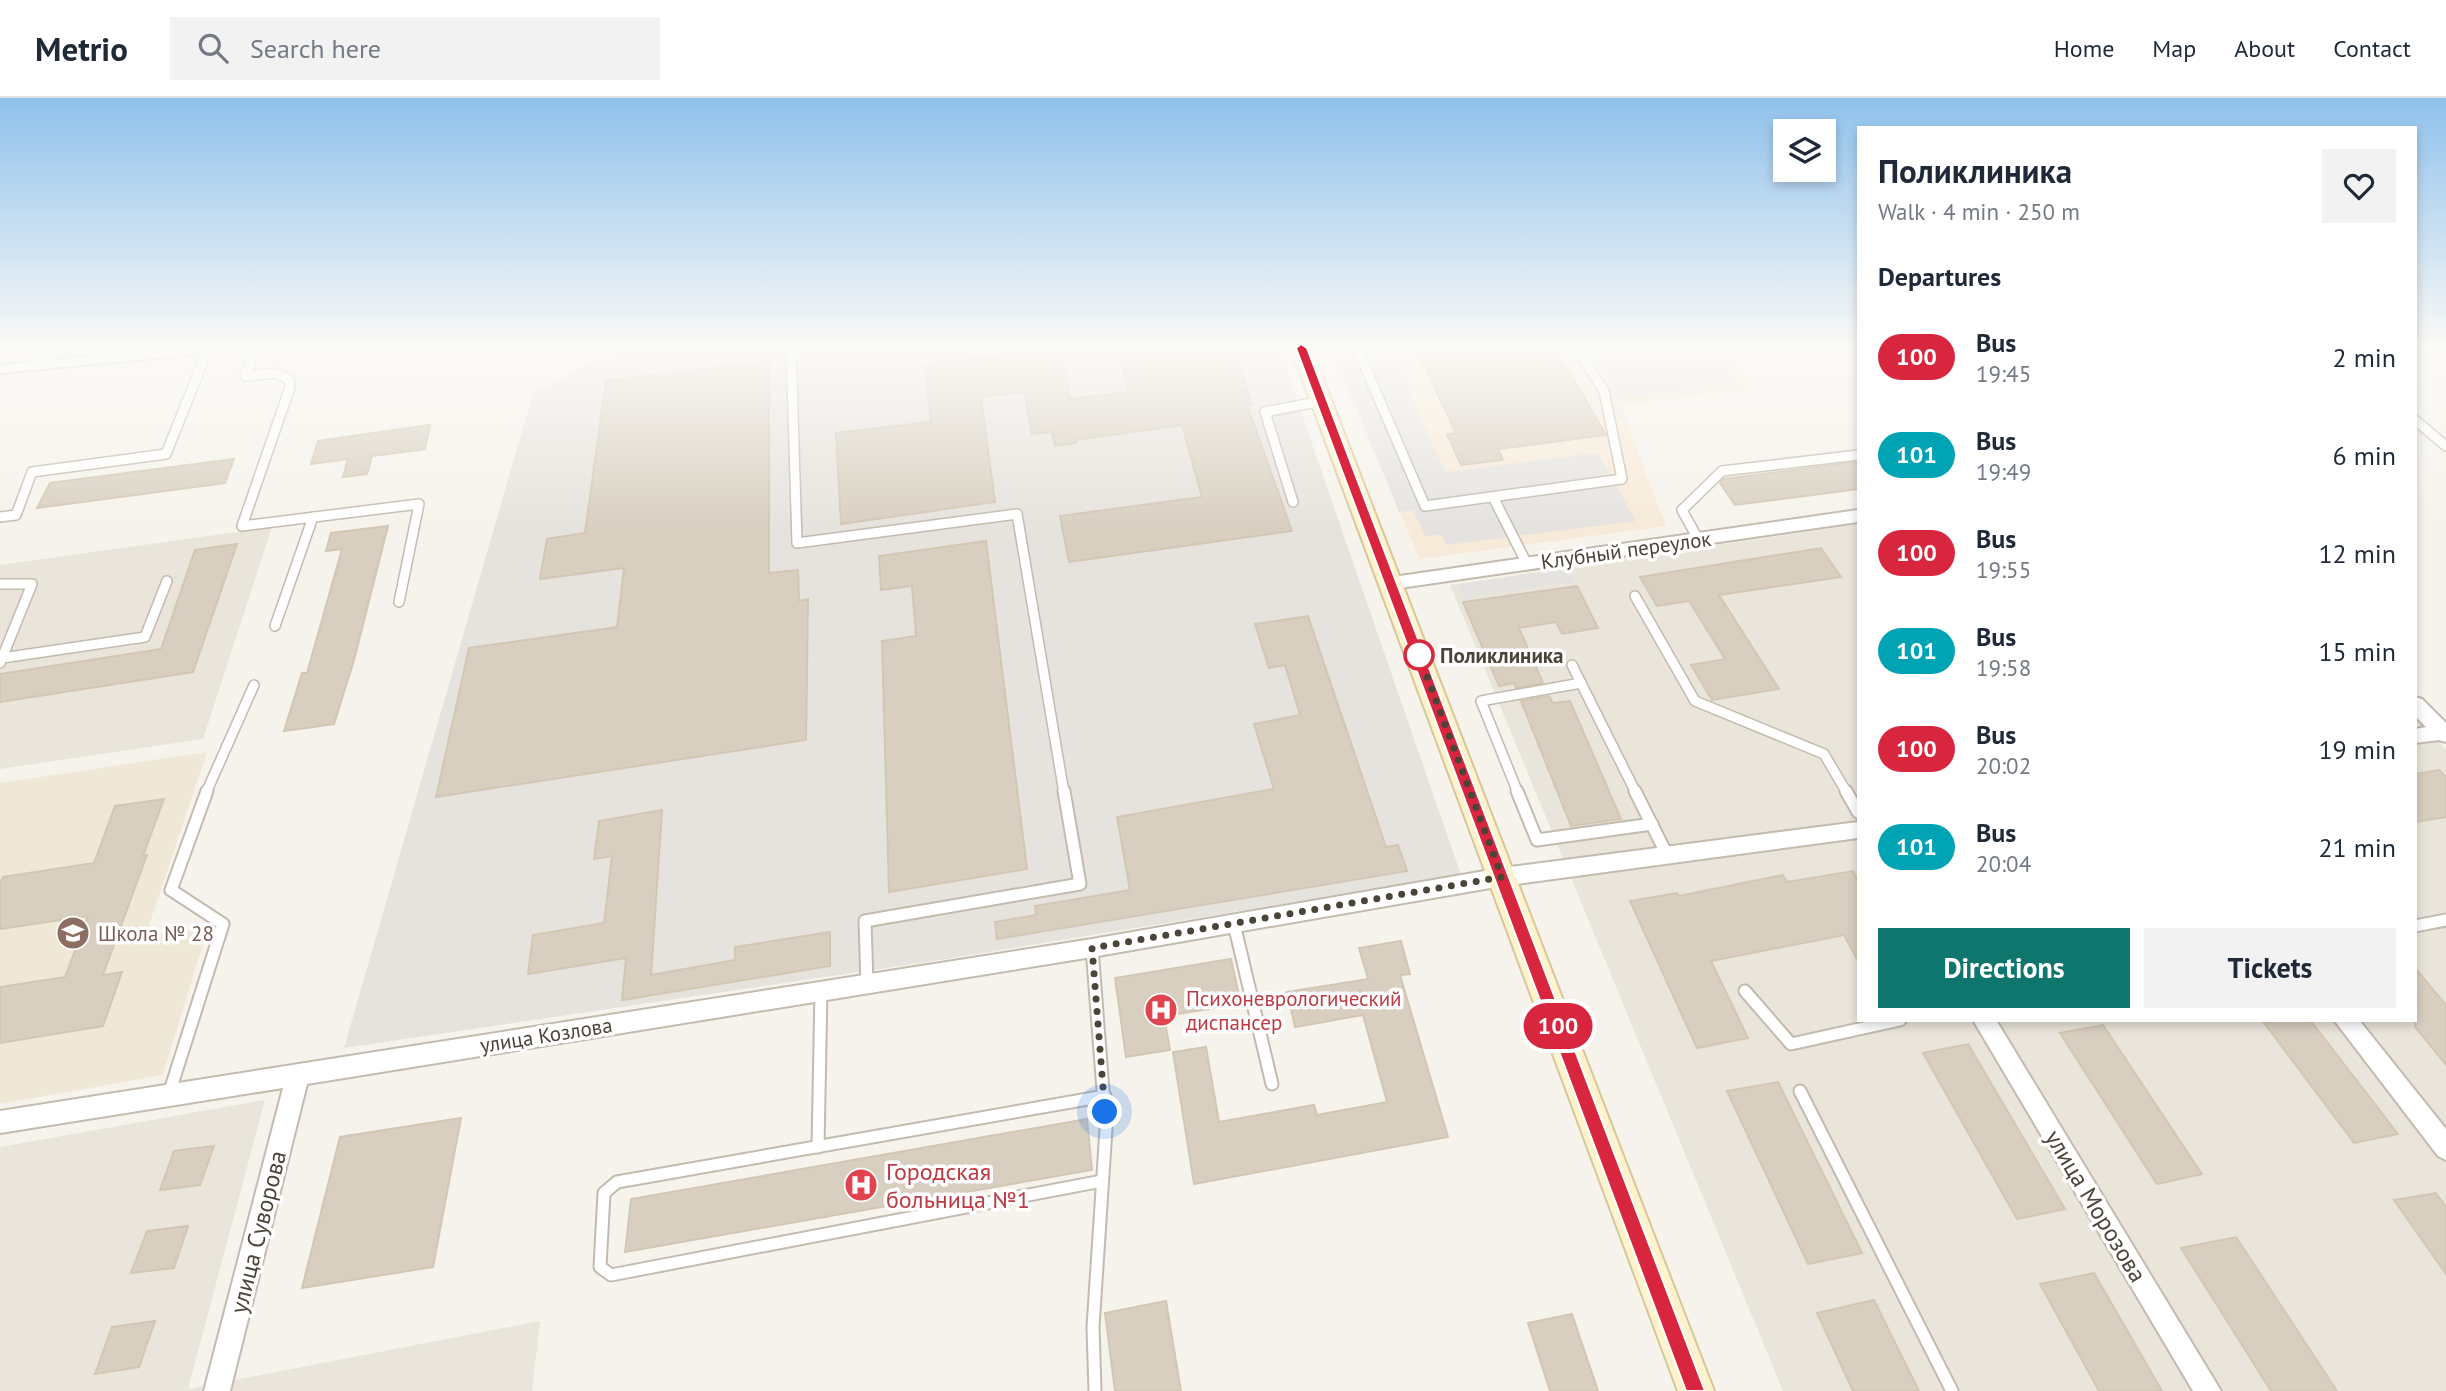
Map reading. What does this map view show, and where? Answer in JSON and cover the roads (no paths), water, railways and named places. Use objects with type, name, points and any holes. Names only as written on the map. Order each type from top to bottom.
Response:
[{"type":"street","points":[[1325,408],[1696,1391]]},
{"type":"street","name":"Клубный переулок","points":[[1392,583],[1857,516]]},
{"type":"street","points":[[2417,706],[2444,733]]},
{"type":"street","points":[[2417,736],[2444,733]]},
{"type":"street","name":"улица Козлова","points":[[0,1122],[1092,948],[1502,877],[1857,830]]},
{"type":"street","name":"улица Морозова","points":[[1985,1022],[2208,1391]]},
{"type":"street","points":[[2347,1022],[2446,1148]]},
{"type":"street","name":"улица Суворова","points":[[217,1391],[298,1074]]},
{"type":"lane","points":[[0,517],[16,515],[32,472],[166,454],[187,408]]},
{"type":"lane","points":[[283,408],[242,526],[419,504],[399,602]]},
{"type":"lane","points":[[793,408],[797,543],[1017,514],[1080,884],[865,921],[867,984]]},
{"type":"lane","points":[[1284,408],[1265,412],[1293,502]]},
{"type":"lane","points":[[1383,408],[1425,506],[1622,479],[1608,408]]},
{"type":"lane","points":[[2417,422],[2446,446]]},
{"type":"lane","points":[[1698,539],[1682,510],[1721,471],[1857,455]]},
{"type":"lane","points":[[1493,497],[1527,564]]},
{"type":"lane","points":[[275,626],[313,517]]},
{"type":"lane","points":[[1,661],[145,637],[167,581]]},
{"type":"lane","points":[[0,584],[32,584],[1,661]]},
{"type":"lane","points":[[1635,596],[1696,701],[1824,754],[1857,811]]},
{"type":"lane","points":[[1572,665],[1667,855]]},
{"type":"lane","points":[[1581,683],[1481,701],[1537,840],[1652,824]]},
{"type":"lane","points":[[169,1095],[223,924],[171,890],[198,808],[254,685]]},
{"type":"lane","points":[[2417,926],[2446,920]]},
{"type":"lane","points":[[1234,924],[1272,1084]]},
{"type":"lane","points":[[1092,948],[1106,1129],[1093,1326],[1095,1391]]},
{"type":"lane","points":[[818,1147],[821,991]]},
{"type":"lane","points":[[1745,991],[1791,1044],[1891,1022]]},
{"type":"lane","points":[[1800,1091],[1952,1391]]},
{"type":"lane","points":[[1102,1181],[611,1275],[600,1267],[604,1193],[609,1186],[617,1182],[1105,1096]]},
{"type":"place","name":"Поликлиника","points":[[1419,655]]},
{"type":"place","name":"Школа № 28","points":[[73,933]]},
{"type":"place","name":"Психоневрологический диспансер","points":[[1161,1010]]},
{"type":"place","name":"Городская больница №1","points":[[861,1185]]}]
